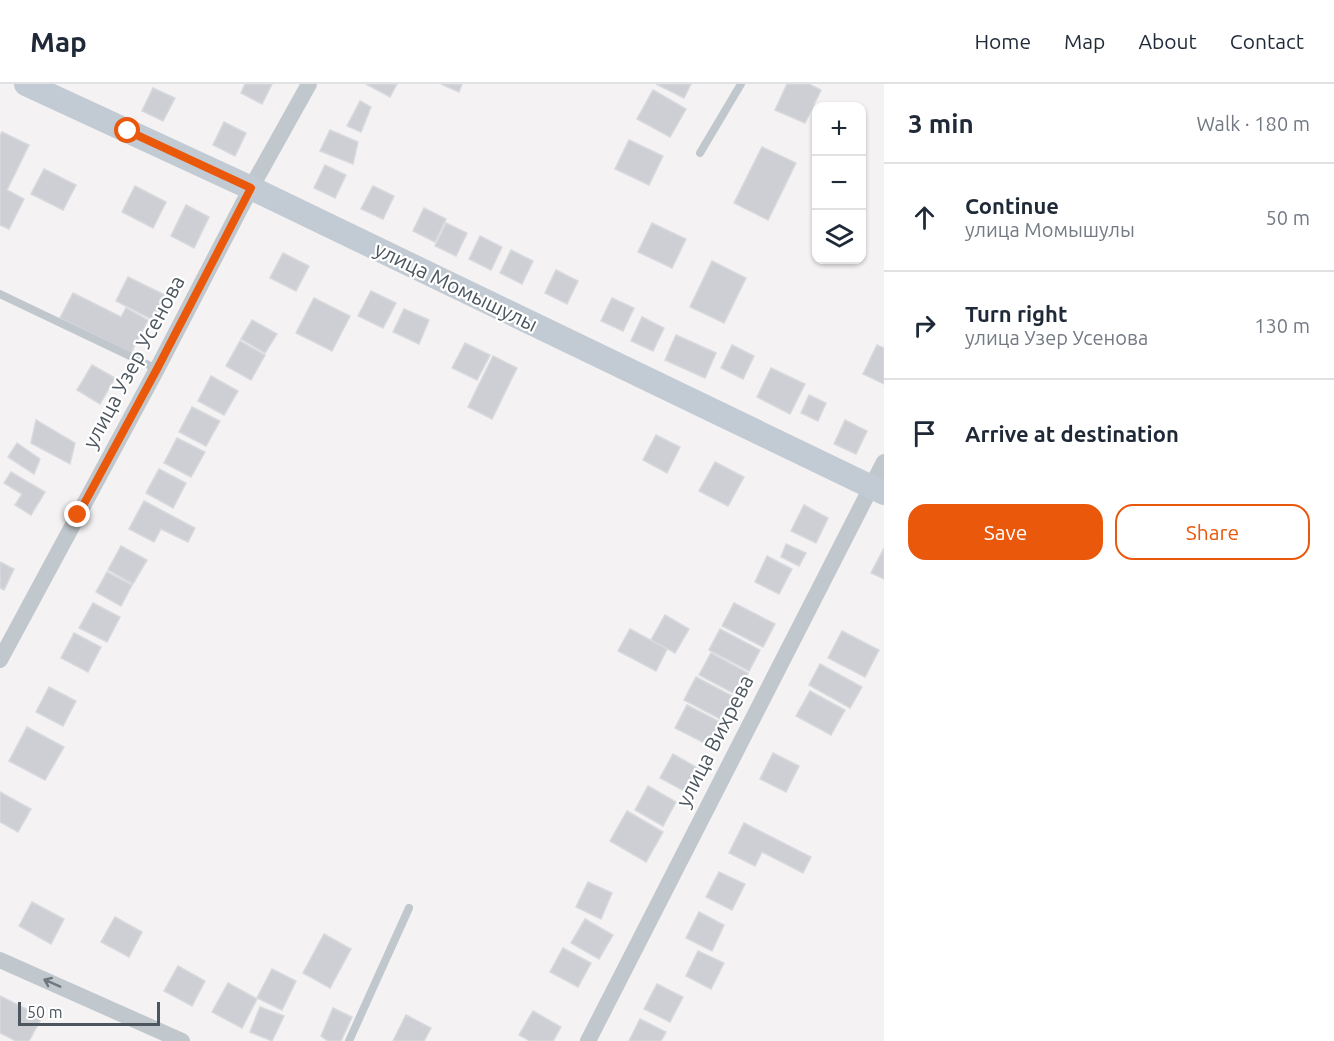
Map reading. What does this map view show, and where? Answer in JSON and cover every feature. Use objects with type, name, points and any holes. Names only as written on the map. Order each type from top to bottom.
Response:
[{"type":"street","name":"улица Момышулы","points":[[26,84],[251,188],[877,490]]},
{"type":"street","name":"улица Узер Усенова","points":[[0,660],[157,369],[251,188],[309,84]]},
{"type":"street","name":"улица Вихрева","points":[[588,1041],[877,490],[884,462]]},
{"type":"street","points":[[0,960],[182,1041]]},
{"type":"lane","points":[[700,153],[741,84]]},
{"type":"lane","points":[[0,294],[157,369]]},
{"type":"lane","points":[[349,1041],[409,909]]},
{"type":"building","points":[[245,84],[272,84],[262,104],[241,93]]},
{"type":"building","points":[[366,84],[397,84],[390,97]]},
{"type":"building","points":[[441,84],[462,84],[459,92]]},
{"type":"building","points":[[656,84],[691,84],[684,98]]},
{"type":"building","points":[[787,84],[809,84],[821,90],[815,102],[812,102],[812,109],[805,123],[775,110]]},
{"type":"building","points":[[153,88],[175,98],[163,121],[142,111]]},
{"type":"building","points":[[653,90],[686,109],[670,137],[637,119]]},
{"type":"building","points":[[360,101],[371,107],[361,132],[347,126]]},
{"type":"building","points":[[224,122],[246,133],[235,156],[213,145]]},
{"type":"building","points":[[330,130],[358,142],[353,164],[320,151]]},
{"type":"building","points":[[2,132],[29,145],[7,190],[24,199],[9,229],[0,225],[0,136]]},
{"type":"building","points":[[629,140],[663,156],[649,185],[615,169]]},
{"type":"building","points":[[762,147],[796,163],[768,220],[734,203]]},
{"type":"building","points":[[325,165],[346,175],[335,198],[314,188]]},
{"type":"building","points":[[44,169],[76,185],[63,210],[31,194]]},
{"type":"building","points":[[135,186],[166,202],[153,228],[122,212]]},
{"type":"building","points":[[373,186],[394,196],[383,219],[361,209]]},
{"type":"building","points":[[186,205],[209,217],[194,248],[171,236]]},
{"type":"building","points":[[424,208],[446,219],[435,242],[413,231]]},
{"type":"building","points":[[446,223],[467,233],[456,256],[435,246]]},
{"type":"building","points":[[652,223],[686,239],[672,268],[638,252]]},
{"type":"building","points":[[480,236],[502,247],[491,270],[469,259]]},
{"type":"building","points":[[511,250],[533,261],[522,284],[500,273]]},
{"type":"building","points":[[283,253],[309,266],[296,291],[270,278]]},
{"type":"building","points":[[712,261],[746,278],[724,323],[690,307]]},
{"type":"building","points":[[556,270],[578,281],[567,304],[545,293]]},
{"type":"building","points":[[128,277],[165,295],[153,320],[116,301]]},
{"type":"building","points":[[371,291],[396,303],[383,328],[358,316]]},
{"type":"building","points":[[73,293],[121,317],[126,308],[148,320],[131,353],[60,318]]},
{"type":"building","points":[[314,298],[350,316],[332,351],[296,333]]},
{"type":"building","points":[[612,298],[634,308],[623,331],[601,321]]},
{"type":"building","points":[[404,309],[429,320],[419,344],[393,332]]},
{"type":"building","points":[[642,317],[664,328],[653,351],[631,341]]},
{"type":"building","points":[[252,320],[277,334],[265,353],[241,339]]},
{"type":"building","points":[[676,335],[716,353],[705,378],[665,360]]},
{"type":"building","points":[[240,341],[265,355],[251,380],[226,366]]},
{"type":"building","points":[[465,343],[490,355],[477,380],[452,368]]},
{"type":"building","points":[[732,345],[754,356],[743,379],[721,368]]},
{"type":"building","points":[[877,345],[884,348],[884,384],[863,374]]},
{"type":"building","points":[[493,356],[517,368],[492,419],[468,407]]},
{"type":"building","points":[[92,365],[115,378],[100,404],[77,390]]},
{"type":"building","points":[[771,368],[805,384],[790,414],[757,397]]},
{"type":"building","points":[[211,376],[238,391],[224,415],[198,401]]},
{"type":"building","points":[[809,395],[826,403],[818,421],[801,413]]},
{"type":"building","points":[[192,407],[220,421],[206,446],[179,432]]},
{"type":"building","points":[[36,420],[75,443],[70,464],[31,443]]},
{"type":"building","points":[[845,420],[867,431],[856,454],[834,444]]},
{"type":"building","points":[[656,435],[680,447],[667,473],[643,460]]},
{"type":"building","points":[[177,438],[205,452],[191,477],[164,463]]},
{"type":"building","points":[[17,443],[40,459],[34,474],[8,457]]},
{"type":"building","points":[[715,462],[744,477],[728,506],[699,491]]},
{"type":"building","points":[[159,469],[186,483],[173,508],[146,493]]},
{"type":"building","points":[[11,472],[45,492],[31,515],[15,505],[22,494],[4,483]]},
{"type":"building","points":[[144,501],[195,528],[188,542],[161,529],[154,542],[129,529]]},
{"type":"building","points":[[804,505],[828,518],[816,543],[791,531]]},
{"type":"building","points":[[786,544],[806,553],[799,566],[781,557]]},
{"type":"building","points":[[121,546],[147,560],[133,584],[108,570]]},
{"type":"building","points":[[884,548],[884,579],[871,573]]},
{"type":"building","points":[[767,556],[792,569],[779,594],[755,582]]},
{"type":"building","points":[[0,562],[14,569],[4,590],[0,588]]},
{"type":"building","points":[[107,572],[132,585],[121,606],[96,592]]},
{"type":"building","points":[[93,603],[120,617],[107,642],[79,628]]},
{"type":"building","points":[[734,603],[775,624],[763,647],[722,626]]},
{"type":"building","points":[[665,615],[689,629],[675,653],[651,640]]},
{"type":"building","points":[[630,629],[667,649],[656,671],[618,651]]},
{"type":"building","points":[[720,629],[760,650],[749,671],[709,650]]},
{"type":"building","points":[[842,631],[879,650],[865,677],[828,658]]},
{"type":"building","points":[[74,633],[101,647],[88,672],[61,658]]},
{"type":"building","points":[[711,653],[748,673],[737,695],[699,675]]},
{"type":"building","points":[[820,664],[862,687],[850,708],[809,685]]},
{"type":"building","points":[[696,677],[736,698],[724,721],[684,700]]},
{"type":"building","points":[[49,687],[76,701],[63,726],[36,712]]},
{"type":"building","points":[[810,691],[845,710],[831,735],[796,716]]},
{"type":"building","points":[[687,705],[728,726],[716,749],[675,728]]},
{"type":"building","points":[[27,727],[64,747],[45,780],[9,761]]},
{"type":"building","points":[[773,753],[799,766],[786,792],[760,779]]},
{"type":"building","points":[[673,754],[701,770],[688,793],[660,778]]},
{"type":"building","points":[[648,786],[676,802],[663,826],[635,810]]},
{"type":"building","points":[[0,792],[31,809],[18,832],[0,822]]},
{"type":"building","points":[[627,811],[663,832],[646,862],[610,841]]},
{"type":"building","points":[[744,823],[811,857],[803,873],[762,852],[755,866],[729,853]]},
{"type":"building","points":[[719,872],[745,884],[732,910],[706,897]]},
{"type":"building","points":[[588,882],[612,893],[601,919],[576,907]]},
{"type":"building","points":[[32,902],[64,919],[51,944],[19,926]]},
{"type":"building","points":[[699,912],[724,925],[712,951],[686,938]]},
{"type":"building","points":[[115,917],[142,932],[129,957],[101,942]]},
{"type":"building","points":[[585,919],[613,935],[599,959],[571,943]]},
{"type":"building","points":[[324,934],[351,949],[330,988],[303,973]]},
{"type":"building","points":[[563,948],[591,963],[578,987],[550,972]]},
{"type":"building","points":[[698,951],[724,963],[711,989],[686,976]]},
{"type":"building","points":[[178,966],[205,981],[192,1006],[164,991]]},
{"type":"building","points":[[272,969],[296,981],[282,1010],[257,998]]},
{"type":"building","points":[[228,983],[257,999],[242,1028],[212,1012]]},
{"type":"building","points":[[657,984],[683,997],[670,1022],[644,1009]]},
{"type":"building","points":[[0,996],[42,1017],[29,1041],[16,1041],[0,1033]]},
{"type":"building","points":[[260,1007],[284,1016],[272,1041],[250,1032]]},
{"type":"building","points":[[333,1008],[352,1017],[341,1041],[328,1041],[321,1036]]},
{"type":"building","points":[[533,1011],[561,1027],[553,1041],[530,1041],[519,1035]]},
{"type":"building","points":[[406,1015],[431,1028],[424,1041],[393,1041]]},
{"type":"building","points":[[640,1019],[666,1032],[661,1041],[629,1041]]},
{"type":"route","points":[[78,515],[251,188],[128,131]]}]
